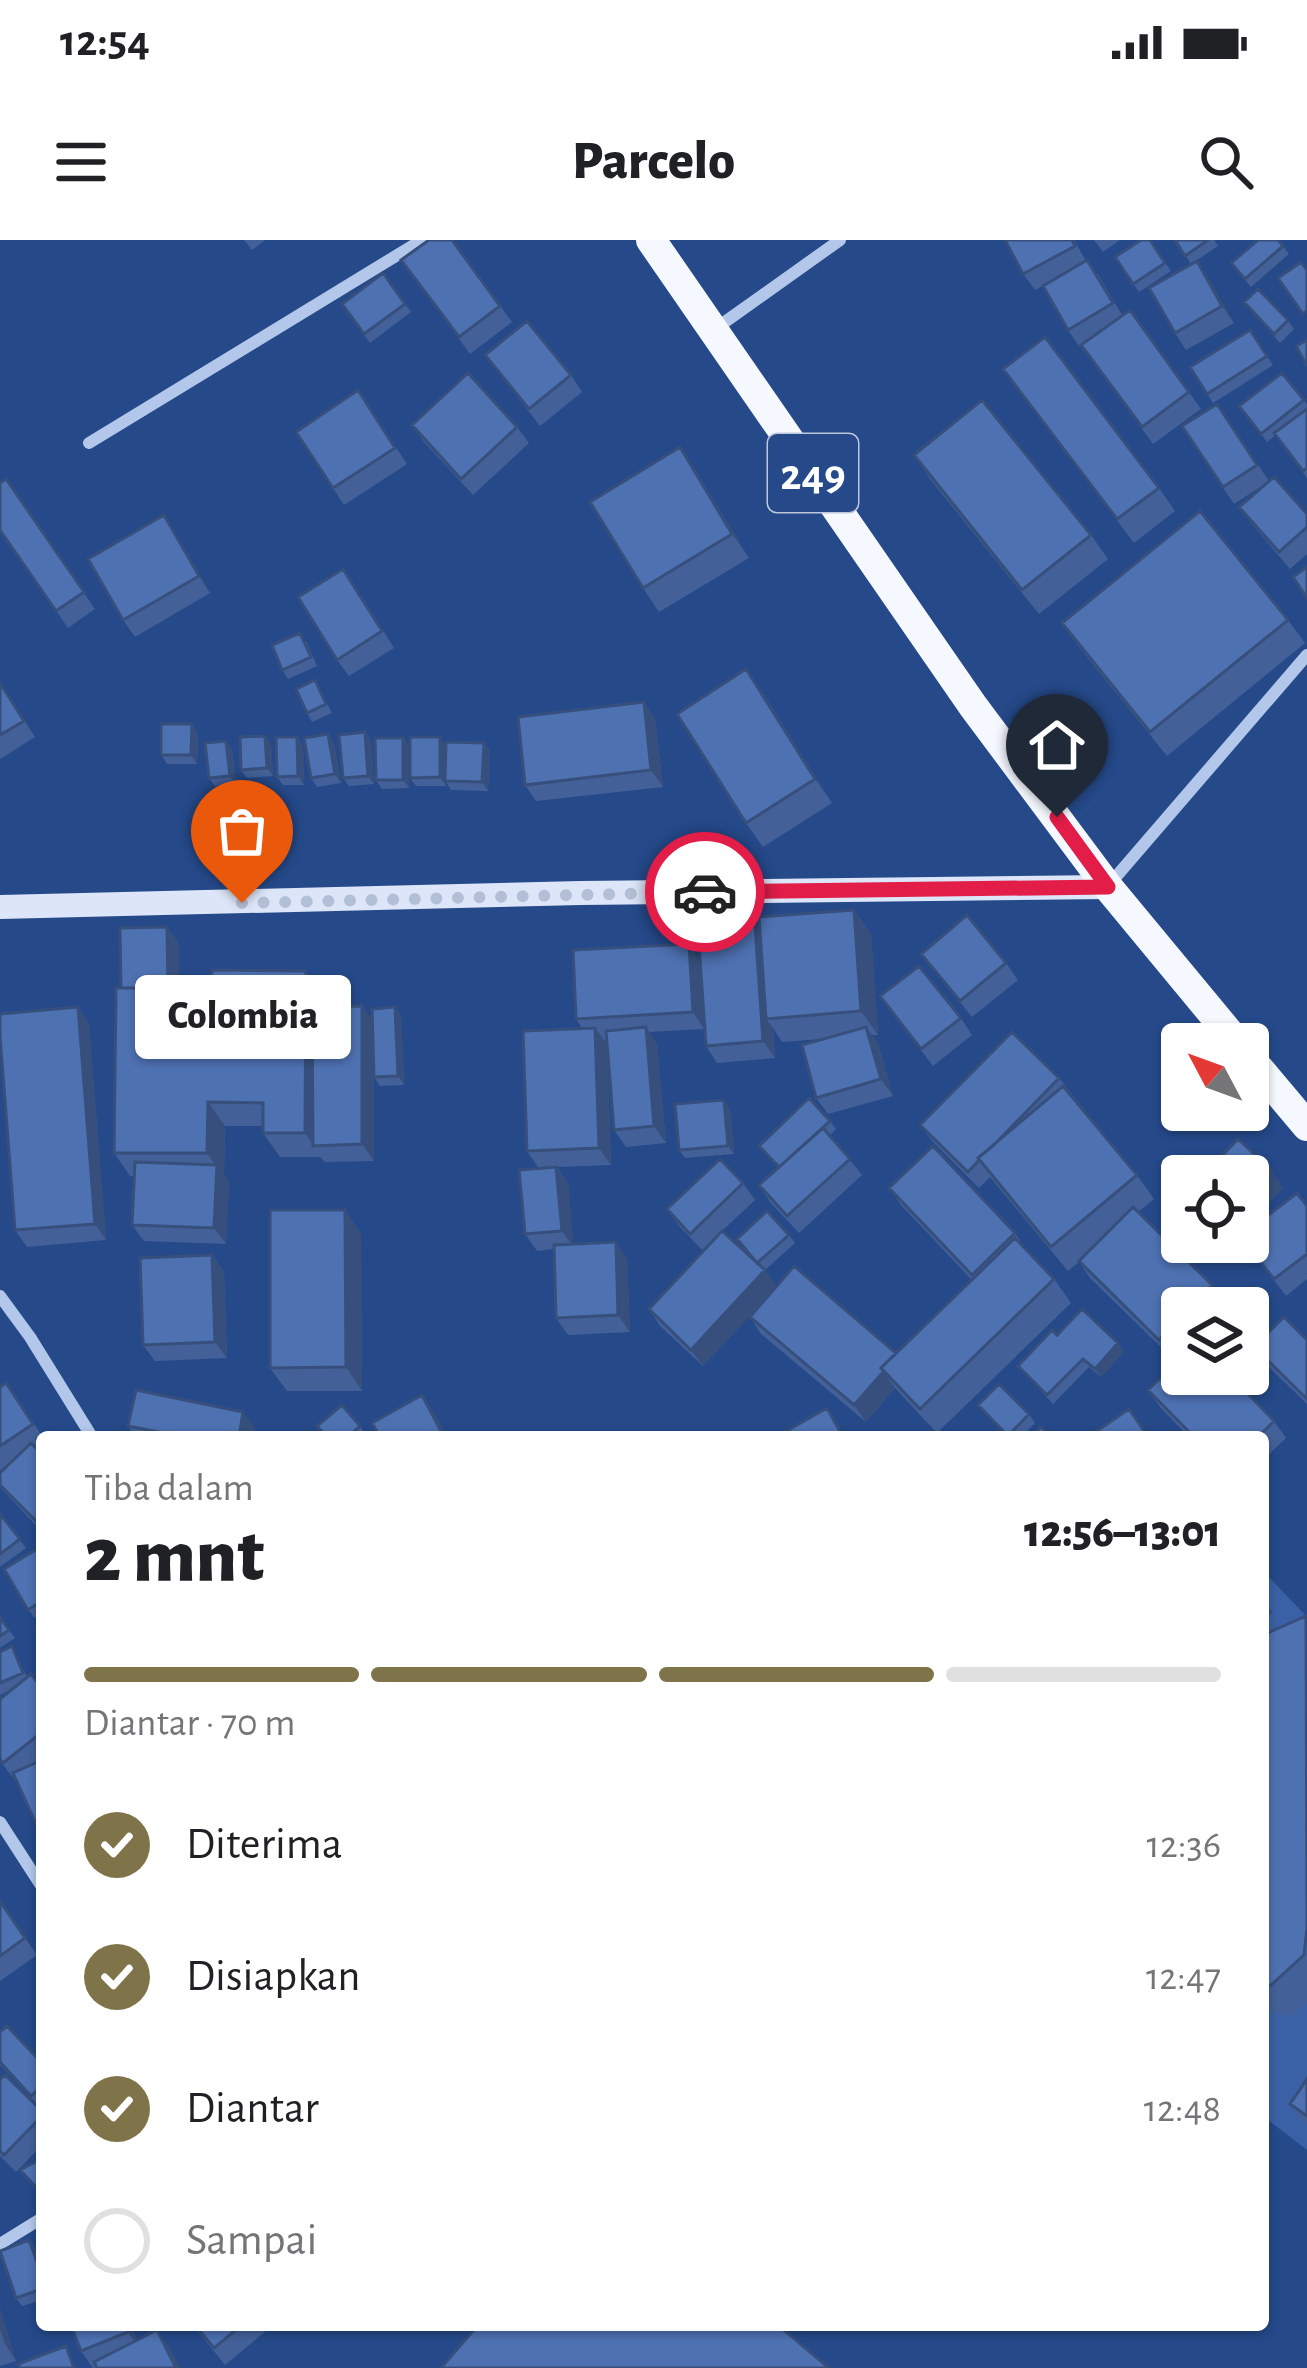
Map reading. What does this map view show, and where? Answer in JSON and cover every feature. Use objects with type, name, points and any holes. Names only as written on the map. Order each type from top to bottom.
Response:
[{"type":"main road","name":"249","points":[[651,240],[974,706],[1108,887],[1221,1023]]},
{"type":"main road","points":[[0,907],[1108,887]]},
{"type":"main road","points":[[1269,1081],[1307,1126]]},
{"type":"street","points":[[89,443],[422,240]]},
{"type":"street","points":[[715,329],[840,240]]},
{"type":"street","points":[[1108,887],[1307,656]]},
{"type":"street","points":[[0,1296],[88,1431]]},
{"type":"street","points":[[0,1822],[36,1878]]},
{"type":"street","points":[[0,2244],[36,2222]]},
{"type":"shaded area","points":[[1269,1577],[1307,1617],[1307,2150],[1269,2121]]},
{"type":"building","points":[[429,240],[452,240],[500,306],[459,337],[401,260]]},
{"type":"building","points":[[1005,240],[1072,240],[1075,246],[1023,274]]},
{"type":"building","points":[[1141,240],[1150,240],[1165,263],[1133,284],[1115,257]]},
{"type":"building","points":[[1175,240],[1208,240],[1185,256]]},
{"type":"building","points":[[1258,240],[1278,240],[1283,246],[1245,279],[1231,263]]},
{"type":"building","points":[[1087,260],[1113,303],[1068,330],[1043,286]]},
{"type":"building","points":[[1197,261],[1222,306],[1175,333],[1149,288]]},
{"type":"building","points":[[1301,262],[1307,270],[1307,310],[1303,314],[1278,278]]},
{"type":"building","points":[[383,273],[405,304],[364,334],[342,304]]},
{"type":"building","points":[[1258,289],[1288,320],[1274,334],[1244,302]]},
{"type":"building","points":[[1130,310],[1189,392],[1142,427],[1081,345]]},
{"type":"building","points":[[527,321],[571,375],[529,409],[485,355]]},
{"type":"building","points":[[1250,330],[1267,356],[1207,394],[1190,367]]},
{"type":"building","points":[[1045,337],[1159,488],[1117,519],[1003,369]]},
{"type":"building","points":[[1307,340],[1307,366],[1296,346]]},
{"type":"building","points":[[468,373],[517,427],[461,479],[412,425]]},
{"type":"building","points":[[1282,373],[1304,400],[1261,434],[1239,406]]},
{"type":"building","points":[[358,390],[395,448],[333,488],[296,432]]},
{"type":"building","points":[[982,400],[1091,535],[1022,590],[914,455]]},
{"type":"building","points":[[1217,404],[1257,465],[1223,487],[1182,426]]},
{"type":"building","points":[[1307,409],[1307,468],[1303,471],[1274,433]]},
{"type":"building","points":[[680,447],[732,534],[643,588],[590,502]]},
{"type":"building","points":[[1274,477],[1307,514],[1307,527],[1279,552],[1239,507]]},
{"type":"building","points":[[6,479],[84,592],[56,611],[0,530],[0,483]]},
{"type":"building","points":[[1200,511],[1288,620],[1150,732],[1062,623]]},
{"type":"building","points":[[164,515],[199,576],[123,620],[88,559]]},
{"type":"building","points":[[1307,567],[1307,598],[1293,577]]},
{"type":"building","points":[[343,569],[382,631],[337,660],[298,597]]},
{"type":"building","points":[[300,633],[311,657],[282,670],[272,645]]},
{"type":"building","points":[[746,669],[815,779],[746,823],[677,714]]},
{"type":"building","points":[[315,680],[326,704],[307,713],[296,689]]},
{"type":"building","points":[[0,683],[24,721],[0,735]]},
{"type":"building","points":[[644,702],[651,770],[525,785],[518,717]]},
{"type":"building","points":[[161,724],[192,724],[191,755],[161,755]]},
{"type":"building","points":[[365,732],[368,776],[343,778],[339,735]]},
{"type":"building","points":[[328,734],[335,774],[311,778],[304,738]]},
{"type":"building","points":[[265,736],[267,768],[241,770],[240,737]]},
{"type":"building","points":[[276,737],[297,737],[298,776],[277,777]]},
{"type":"building","points":[[410,737],[440,737],[440,777],[410,778]]},
{"type":"building","points":[[375,738],[403,738],[403,780],[376,780]]},
{"type":"building","points":[[226,741],[230,776],[209,778],[205,743]]},
{"type":"building","points":[[446,742],[484,743],[482,782],[445,781]]},
{"type":"building","points":[[854,910],[861,1011],[766,1019],[759,917]]},
{"type":"building","points":[[967,915],[1006,963],[960,1001],[921,954]]},
{"type":"building","points":[[755,926],[763,1041],[706,1046],[698,930]]},
{"type":"building","points":[[167,927],[168,988],[121,988],[120,928]]},
{"type":"building","points":[[689,944],[693,1012],[576,1019],[573,950]]},
{"type":"building","points":[[919,966],[961,1018],[921,1049],[880,996]]},
{"type":"building","points":[[212,970],[306,971],[305,1133],[263,1133],[263,1103],[208,1102],[207,1153],[114,1153],[116,988],[211,988]]},
{"type":"building","points":[[362,1006],[362,1144],[313,1146],[312,1007]]},
{"type":"building","points":[[78,1007],[95,1224],[15,1230],[0,1014]]},
{"type":"building","points":[[395,1007],[398,1076],[374,1077],[372,1009]]},
{"type":"building","points":[[646,1027],[654,1126],[614,1130],[606,1031]]},
{"type":"building","points":[[866,1027],[881,1079],[816,1098],[802,1045]]},
{"type":"building","points":[[595,1028],[599,1148],[527,1151],[523,1031]]},
{"type":"building","points":[[1012,1032],[1059,1078],[968,1172],[920,1125]]},
{"type":"building","points":[[1063,1086],[1137,1175],[1051,1247],[978,1158]]},
{"type":"building","points":[[809,1098],[830,1121],[779,1167],[759,1146]]},
{"type":"building","points":[[724,1100],[728,1146],[679,1150],[675,1104]]},
{"type":"building","points":[[823,1128],[850,1159],[787,1216],[759,1185]]},
{"type":"building","points":[[1238,1139],[1255,1155],[1223,1155]]},
{"type":"building","points":[[933,1146],[1015,1233],[972,1275],[889,1188]]},
{"type":"building","points":[[720,1159],[743,1183],[690,1234],[667,1209]]},
{"type":"building","points":[[135,1162],[217,1165],[214,1228],[132,1225]]},
{"type":"building","points":[[556,1167],[562,1231],[525,1234],[519,1170]]},
{"type":"building","points":[[1297,1193],[1307,1206],[1307,1254],[1274,1279],[1261,1263],[1269,1263],[1269,1215]]},
{"type":"building","points":[[1133,1207],[1161,1235],[1161,1263],[1190,1263],[1212,1285],[1161,1287],[1159,1340],[1079,1261]]},
{"type":"building","points":[[270,1210],[345,1210],[346,1367],[270,1368]]},
{"type":"building","points":[[767,1211],[789,1235],[757,1263],[737,1239]]},
{"type":"building","points":[[722,1231],[765,1270],[691,1350],[649,1309]]},
{"type":"building","points":[[1015,1238],[1054,1279],[920,1409],[881,1368]]},
{"type":"building","points":[[616,1242],[618,1315],[556,1318],[554,1245]]},
{"type":"building","points":[[212,1255],[215,1342],[143,1345],[140,1258]]},
{"type":"building","points":[[794,1266],[896,1353],[854,1405],[750,1317]]},
{"type":"building","points":[[1082,1309],[1118,1343],[1095,1369],[1083,1359],[1047,1395],[1018,1366],[1052,1330],[1057,1335]]},
{"type":"building","points":[[1284,1317],[1307,1340],[1307,1399],[1269,1362],[1269,1332]]},
{"type":"building","points":[[1161,1378],[1161,1395],[1249,1395],[1274,1421],[1264,1431],[1188,1431],[1148,1390]]},
{"type":"building","points":[[6,1383],[33,1424],[0,1446],[0,1387]]},
{"type":"building","points":[[999,1384],[1029,1414],[1013,1431],[1003,1431],[978,1405]]},
{"type":"building","points":[[136,1390],[243,1412],[240,1431],[153,1431],[128,1426]]},
{"type":"building","points":[[422,1395],[441,1431],[377,1431],[372,1423]]},
{"type":"building","points":[[342,1405],[360,1426],[355,1431],[322,1431],[317,1426]]},
{"type":"building","points":[[827,1408],[840,1431],[787,1431]]},
{"type":"building","points":[[1129,1409],[1144,1431],[1097,1431]]},
{"type":"building","points":[[31,1443],[36,1448],[36,1521],[0,1485],[0,1473]]},
{"type":"building","points":[[0,1514],[20,1539],[0,1554]]},
{"type":"building","points":[[36,1550],[36,1605],[28,1610],[4,1569]]},
{"type":"building","points":[[1306,1616],[1307,1928],[1304,1955],[1270,1986],[1269,1986],[1269,1632]]},
{"type":"building","points":[[12,1646],[23,1673],[0,1683],[0,1652]]},
{"type":"building","points":[[31,1674],[36,1680],[36,1737],[3,1763],[0,1759],[0,1699]]},
{"type":"building","points":[[36,1763],[36,1824],[13,1773]]},
{"type":"building","points":[[0,1901],[25,1938],[0,1956]]},
{"type":"building","points":[[7,2026],[36,2057],[36,2091],[31,2096],[0,2062],[0,2032]]},
{"type":"building","points":[[5,2075],[36,2105],[36,2122],[4,2155],[0,2151],[0,2079]]},
{"type":"building","points":[[1307,2079],[1307,2116],[1290,2104]]},
{"type":"building","points":[[36,2162],[36,2187],[20,2170]]},
{"type":"building","points":[[29,2240],[36,2259],[36,2291],[16,2298],[0,2251]]},
{"type":"building","points":[[73,2331],[128,2332],[81,2351]]},
{"type":"building","points":[[158,2331],[176,2368],[97,2368],[94,2362]]},
{"type":"building","points":[[200,2331],[235,2331],[214,2348]]},
{"type":"building","points":[[473,2331],[785,2331],[829,2368],[441,2368]]},
{"type":"building","points":[[66,2346],[74,2368],[20,2368],[18,2364]]},
{"type":"way so far","points":[[242,903],[705,892]]},
{"type":"place","name":"Colombia","points":[[242,903]]},
{"type":"route","points":[[705,892],[1108,887],[1057,817]]}]
